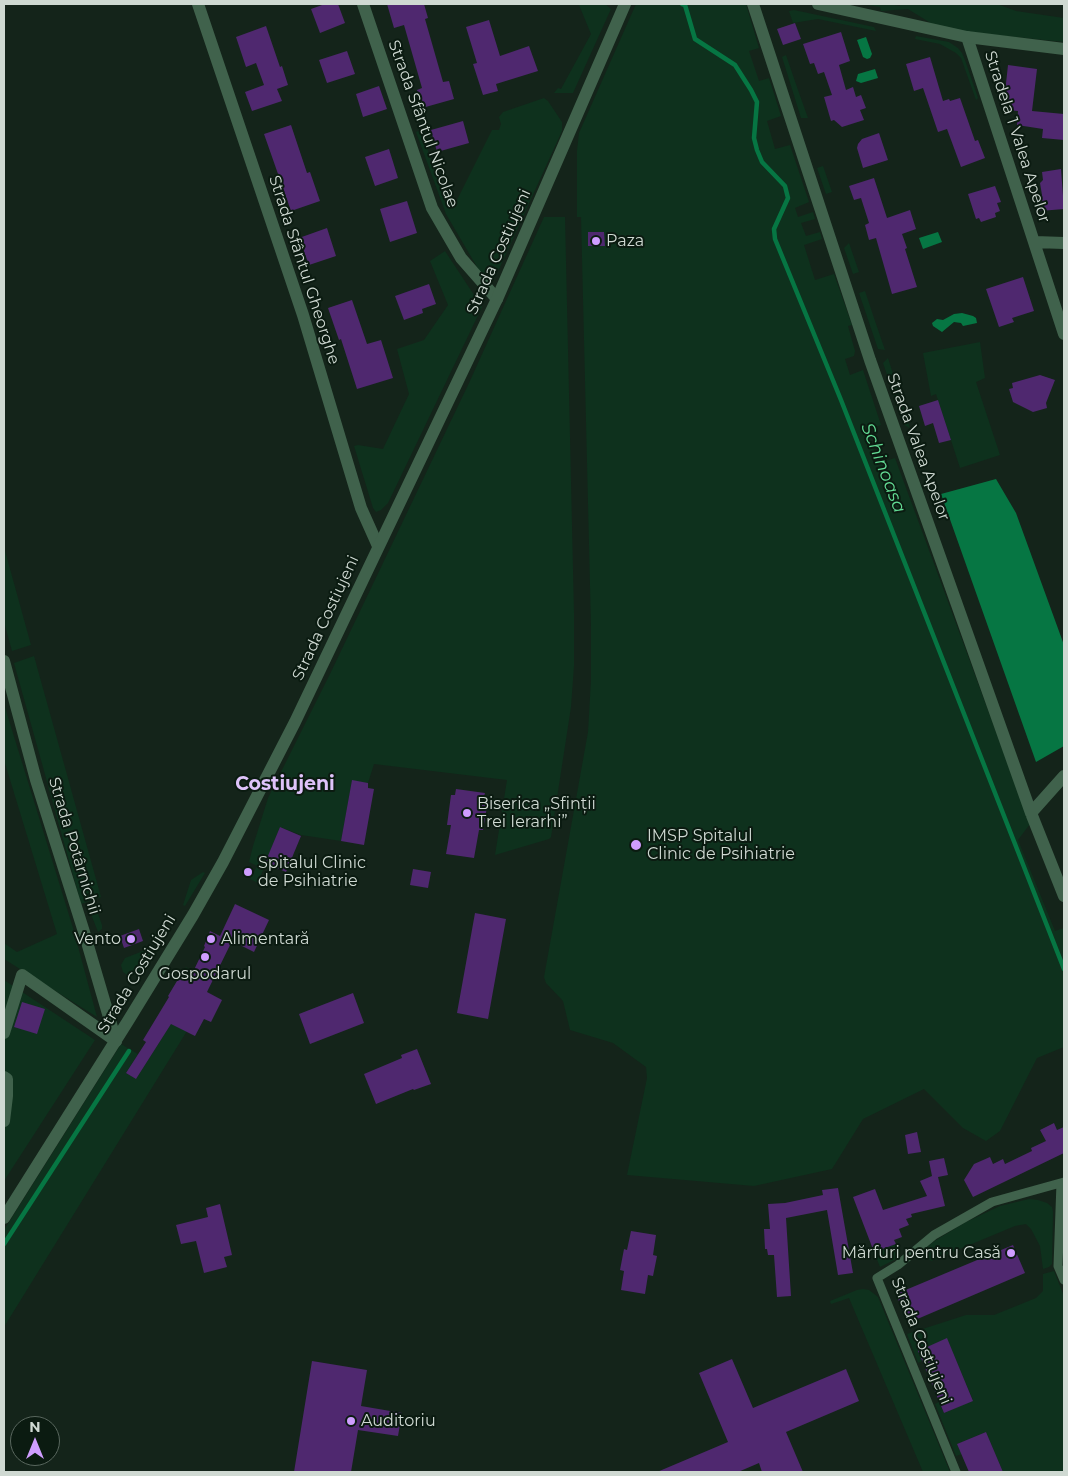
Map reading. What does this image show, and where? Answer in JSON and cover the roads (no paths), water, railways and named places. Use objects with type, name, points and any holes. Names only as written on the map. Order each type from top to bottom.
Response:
[{"type":"street","name":"Strada Sfântul Gheorghe","points":[[198,4],[303,316],[361,508],[378,546]]},
{"type":"street","name":"Strada Sfântul Nicolae","points":[[363,4],[432,208],[461,258],[497,299]]},
{"type":"street","name":"Strada Costiujeni","points":[[4,1218],[158,974],[223,862],[295,722],[497,299],[624,4]]},
{"type":"street","name":"Strada Valea Apelor","points":[[753,4],[870,360],[1031,813],[1064,896]]},
{"type":"street","points":[[818,4],[967,37],[1064,49]]},
{"type":"street","name":"Stradela 1 Valea Apelor","points":[[967,37],[1064,334]]},
{"type":"street","points":[[1035,242],[1064,243]]},
{"type":"street","name":"Strada Potârnichii","points":[[4,661],[36,780],[116,1041]]},
{"type":"street","points":[[1031,813],[1064,776]]},
{"type":"street","points":[[4,1033],[22,975],[116,1041]]},
{"type":"street","points":[[4,1077],[7,1079],[4,1121]]},
{"type":"lane","name":"Strada Costiujeni","points":[[956,1472],[877,1278],[898,1265],[934,1235],[992,1202],[1063,1183],[1058,1266],[1064,1280]]},
{"type":"waterway","name":"Schinoasa","points":[[682,4],[685,5],[695,39],[735,65],[757,102],[754,138],[757,150],[762,162],[785,186],[788,198],[774,229],[775,239],[841,400],[1064,969]]},
{"type":"waterway","points":[[4,1244],[129,1051]]},
{"type":"place","name":"Paza","points":[[596,241]]},
{"type":"place","name":"Biserica „Sfinții Trei Ierarhi”","points":[[467,813]]},
{"type":"place","name":"IMSP Spitalul Clinic de Psihiatrie","points":[[636,845]]},
{"type":"place","name":"Spitalul Clinic de Psihiatrie","points":[[248,872]]},
{"type":"place","name":"Vento","points":[[131,939]]},
{"type":"place","name":"Alimentară","points":[[211,939]]},
{"type":"place","name":"Gospodarul","points":[[205,957]]},
{"type":"place","name":"Mărfuri pentru Casă","points":[[1011,1253]]},
{"type":"place","name":"Auditoriu","points":[[351,1421]]},
{"type":"district","name":"Costiujeni","points":[[285,784]]}]
